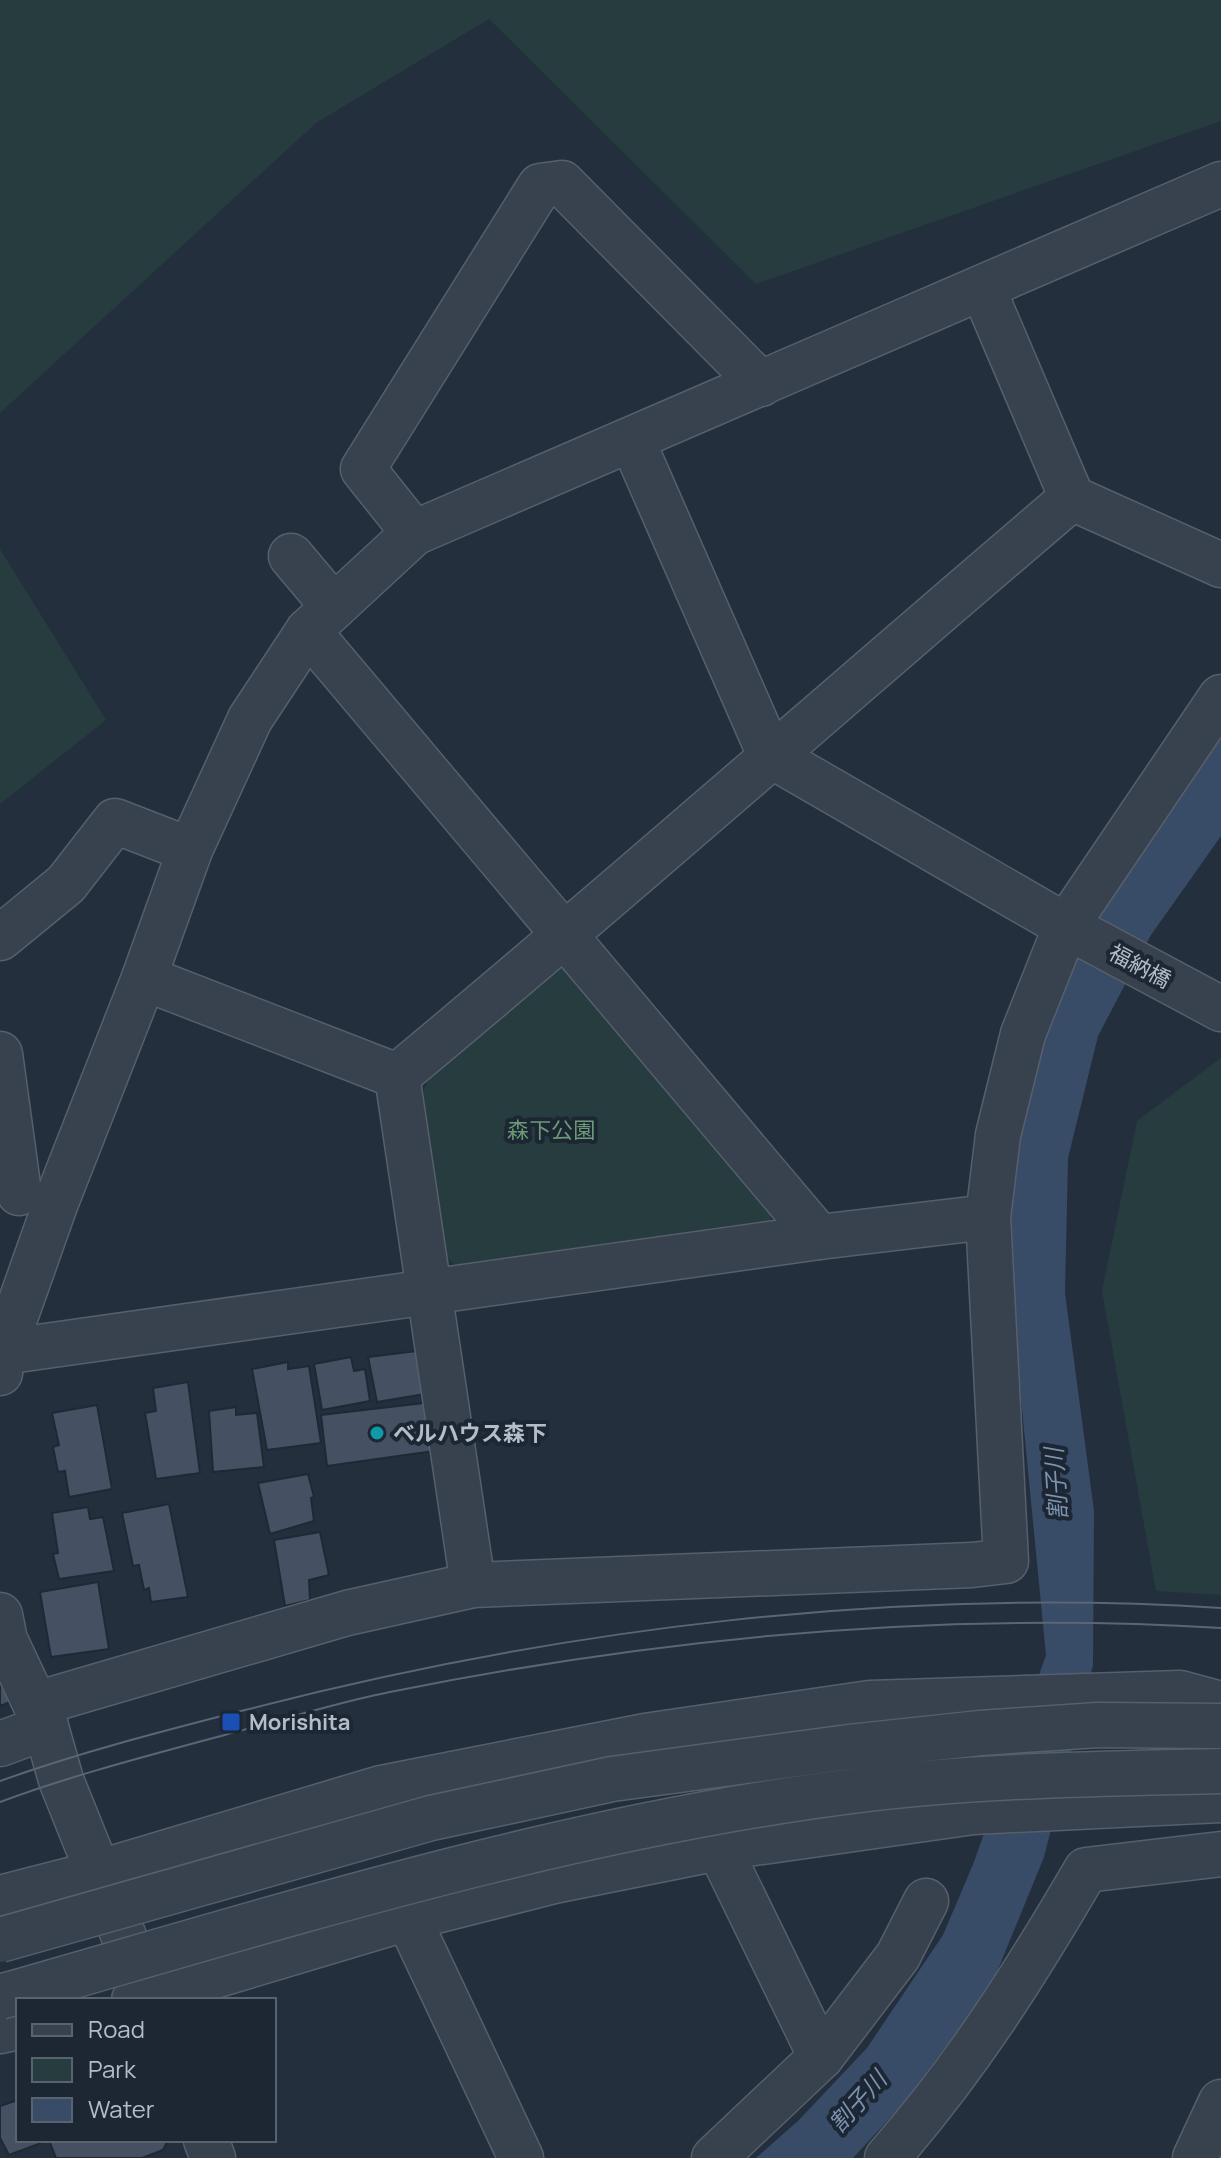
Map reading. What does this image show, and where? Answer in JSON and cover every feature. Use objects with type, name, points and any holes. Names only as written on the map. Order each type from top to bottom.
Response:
[{"type":"street","points":[[414,533],[363,469],[540,186],[562,183],[761,384]]},
{"type":"street","points":[[25,1196],[144,978],[190,850],[250,719],[321,619],[414,533],[1221,184]]},
{"type":"street","points":[[983,289],[1072,498],[1221,565]]},
{"type":"street","points":[[632,440],[770,755]]},
{"type":"street","points":[[397,1076],[566,936],[770,755],[1072,498]]},
{"type":"street","points":[[291,556],[321,619],[566,936],[819,1237]]},
{"type":"street","points":[[0,1744],[41,1716],[347,1613],[473,1585],[972,1565],[1006,1561],[988,1217],[998,1135],[1023,1034],[1221,697]]},
{"type":"street","name":"福納橋","points":[[770,755],[1082,935],[1221,1009]]},
{"type":"street","points":[[0,938],[66,884],[115,821],[190,850]]},
{"type":"street","points":[[144,978],[397,1076]]},
{"type":"street","points":[[0,1054],[25,1196],[1,1360],[427,1293],[819,1237],[988,1217]]},
{"type":"street","points":[[397,1076],[473,1585]]},
{"type":"street","points":[[0,1615],[5,1640],[41,1716],[61,1780],[144,1998]]},
{"type":"street","points":[[0,1898],[97,1873],[381,1788],[645,1736],[870,1703],[1180,1693],[1221,1704]]},
{"type":"street","points":[[0,1940],[431,1818],[612,1779],[980,1733],[1098,1725],[1221,1726]]},
{"type":"street","points":[[0,1997],[452,1870],[618,1830],[853,1791],[1065,1775],[1221,1771]]},
{"type":"street","points":[[147,1998],[408,1918],[554,1881],[719,1848],[973,1812],[1221,1800]]},
{"type":"street","points":[[719,1848],[821,2057]]},
{"type":"street","points":[[887,2158],[932,2106],[1018,1988],[1086,1870],[1221,1854]]},
{"type":"street","points":[[714,2158],[821,2057],[898,1956],[926,1901]]},
{"type":"street","points":[[408,1918],[521,2158]]},
{"type":"street","points":[[1195,2158],[1221,2102]]},
{"type":"green space","points":[[0,0],[1221,0],[1221,121],[756,284],[489,19],[316,123],[0,413]]},
{"type":"green space","points":[[0,549],[106,720],[0,804]]},
{"type":"green space","name":"森下公園","points":[[554,966],[573,971],[777,1205],[770,1220],[456,1265],[443,1255],[420,1099],[429,1079]]},
{"type":"green space","points":[[1221,1058],[1221,1595],[1156,1591],[1102,1291],[1137,1121]]},
{"type":"water","name":"割子川","points":[[1221,726],[1221,836],[1151,935],[1098,1036],[1068,1158],[1065,1293],[1094,1511],[1093,1665],[1044,1857],[992,1984],[902,2105],[853,2158],[756,2158],[799,2120],[867,2048],[943,1935],[974,1862],[1046,1655],[1010,1286],[1009,1213],[1018,1125],[1066,975],[1097,915]]},
{"type":"building","points":[[417,1351],[425,1394],[377,1402],[368,1357]]},
{"type":"building","points":[[351,1357],[354,1371],[365,1369],[370,1401],[322,1410],[314,1364]]},
{"type":"building","points":[[288,1362],[288,1369],[309,1366],[321,1443],[267,1450],[252,1369]]},
{"type":"building","points":[[188,1382],[200,1473],[156,1479],[145,1413],[156,1411],[153,1388]]},
{"type":"building","name":"ベルハウス森下","points":[[424,1403],[434,1451],[327,1466],[321,1415]]},
{"type":"building","points":[[97,1405],[112,1489],[69,1497],[65,1471],[58,1472],[53,1447],[59,1445],[52,1413]]},
{"type":"building","points":[[236,1407],[236,1415],[257,1413],[264,1467],[213,1472],[209,1411]]},
{"type":"building","points":[[308,1474],[314,1497],[311,1498],[314,1521],[270,1534],[258,1483]]},
{"type":"building","points":[[169,1504],[188,1597],[151,1602],[149,1588],[144,1590],[139,1565],[133,1566],[122,1513]]},
{"type":"building","points":[[88,1507],[90,1519],[103,1517],[114,1571],[59,1579],[53,1554],[58,1553],[52,1513]]},
{"type":"building","points":[[320,1532],[329,1575],[309,1580],[310,1600],[285,1606],[274,1540]]},
{"type":"building","points":[[98,1582],[109,1649],[51,1657],[40,1592]]},
{"type":"building","points":[[0,1682],[10,1702],[0,1706]]},
{"type":"building","points":[[16,2101],[16,2142],[44,2142],[9,2155],[0,2138],[0,2106]]},
{"type":"building","points":[[50,2142],[167,2142],[163,2150],[142,2158],[56,2158]]},
{"type":"tram line","points":[[0,1781],[153,1734],[365,1681],[607,1636],[729,1620],[852,1609],[1098,1603],[1221,1608]]},
{"type":"tram line","points":[[0,1802],[119,1764],[352,1700],[596,1656],[700,1643],[908,1626],[1012,1623],[1221,1628]]},
{"type":"place","name":"ベルハウス森下","points":[[377,1433]]},
{"type":"place","name":"Morishita","points":[[231,1722]]}]
